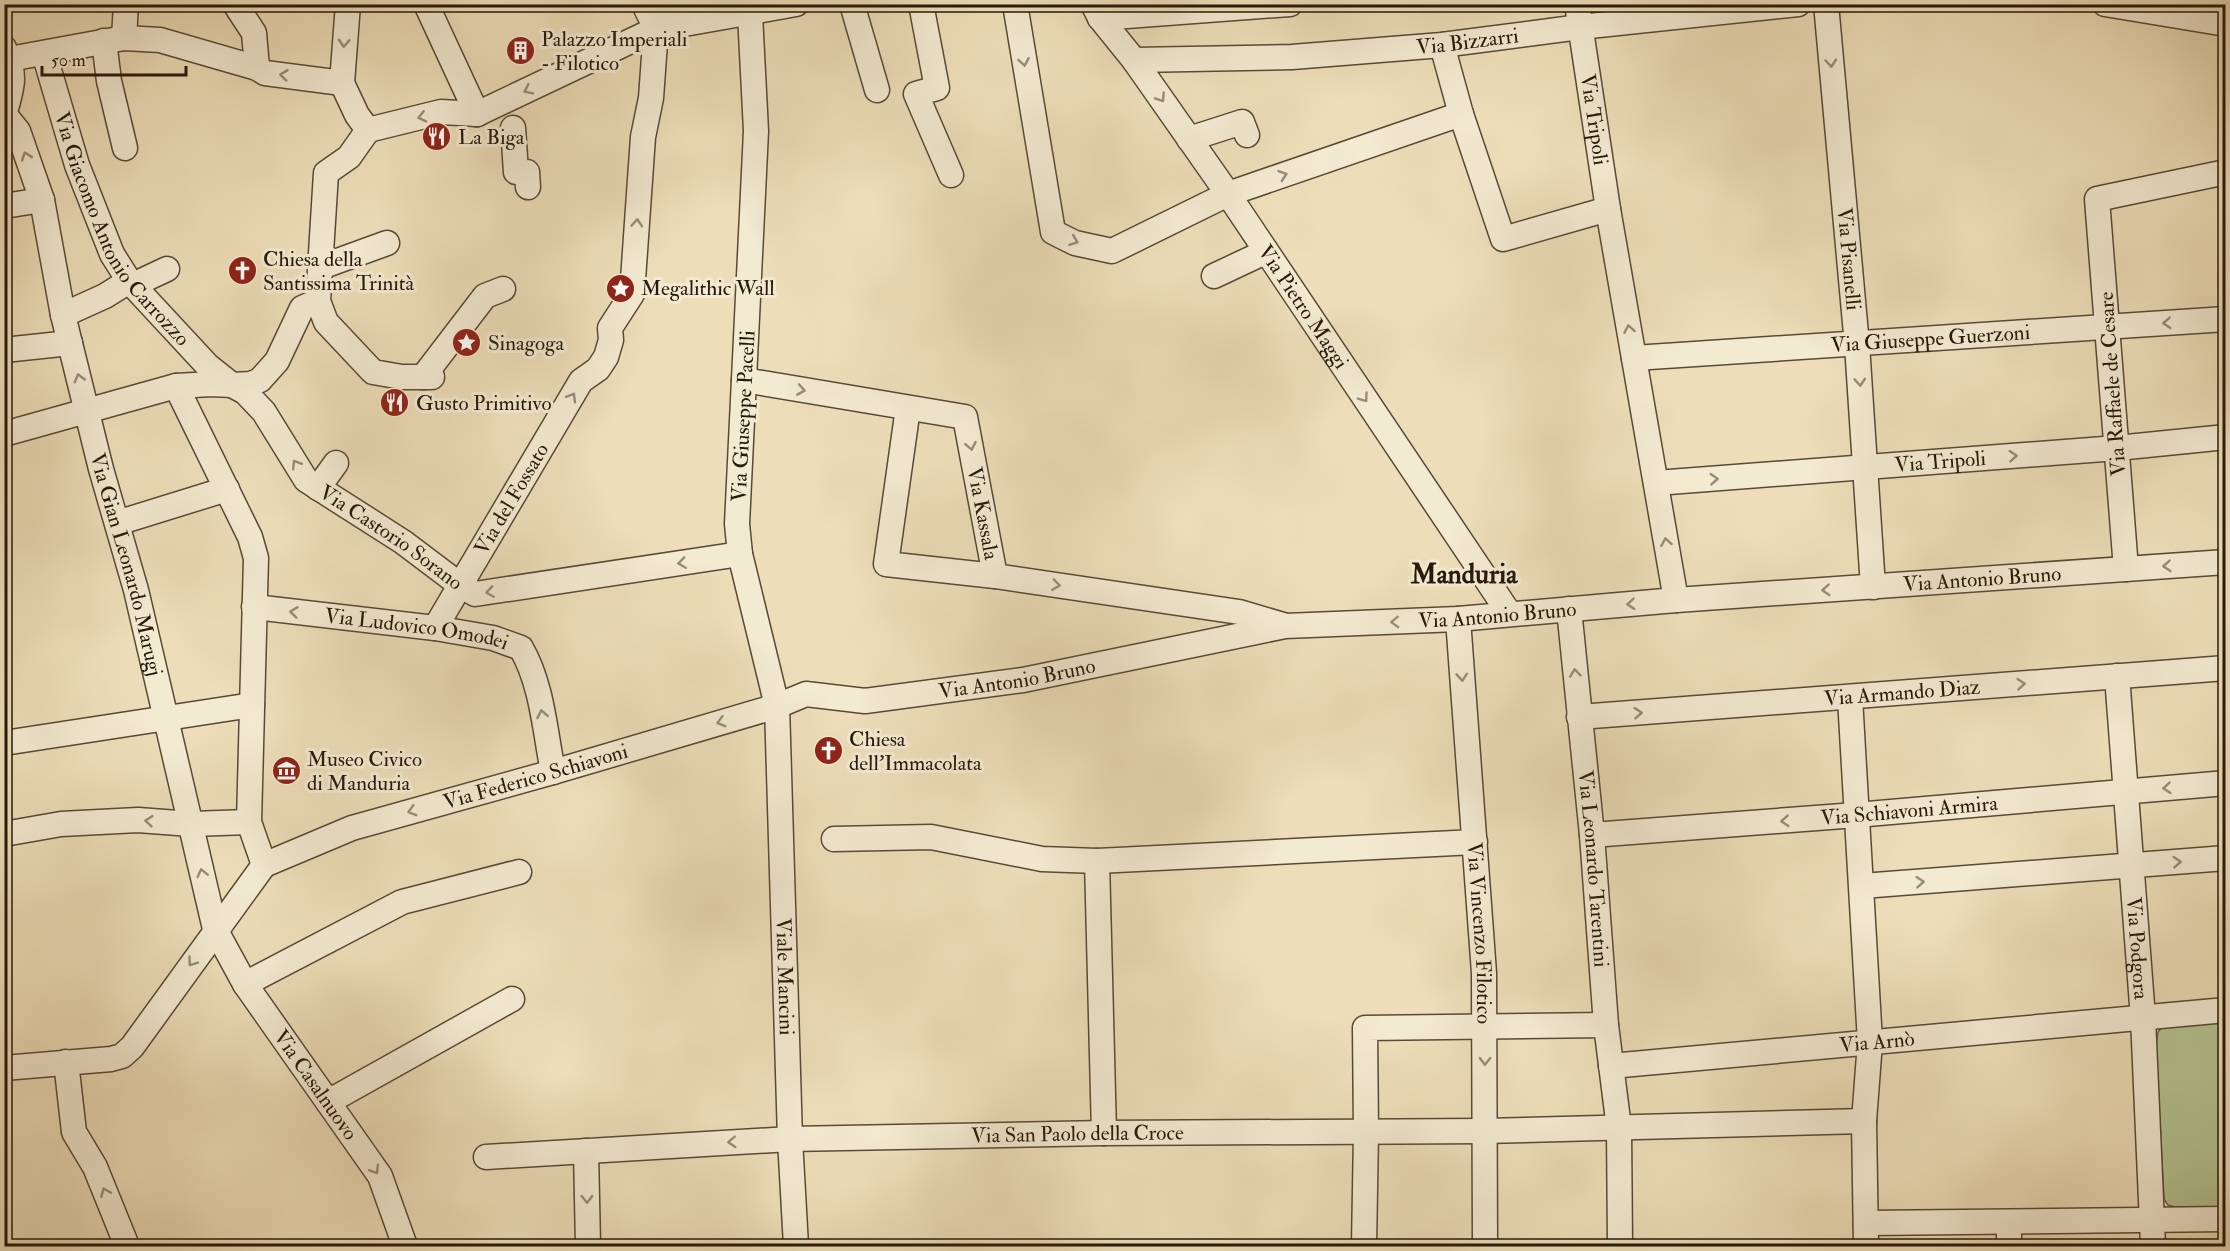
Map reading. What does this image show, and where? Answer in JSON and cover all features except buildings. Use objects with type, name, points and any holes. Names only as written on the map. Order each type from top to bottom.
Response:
[{"type":"street","points":[[125,148],[109,81],[114,40],[126,4]]},
{"type":"street","points":[[236,4],[254,33],[257,68]]},
{"type":"street","points":[[348,4],[342,83],[357,115],[368,130]]},
{"type":"street","points":[[426,4],[477,114]]},
{"type":"street","points":[[644,4],[657,29]]},
{"type":"street","points":[[666,4],[672,16],[796,4]]},
{"type":"street","points":[[852,4],[877,90]]},
{"type":"street","points":[[921,4],[937,88],[916,94],[951,175]]},
{"type":"street","points":[[1014,4],[1053,232],[1076,243],[1112,250],[1228,194],[1461,114]]},
{"type":"street","points":[[1096,11],[1290,4]]},
{"type":"street","name":"Via Bizzarri","points":[[1134,60],[1292,57],[1442,45],[1578,16],[1798,4]]},
{"type":"street","name":"Via Pisanelli","points":[[1826,4],[1857,345],[1873,586]]},
{"type":"street","points":[[2105,4],[2226,24]]},
{"type":"street","points":[[503,289],[484,296],[427,377],[402,377],[373,372],[326,322],[318,302],[326,172],[349,157],[368,130],[441,112],[477,114],[657,29],[743,9]]},
{"type":"street","name":"Via Giuseppe Pacelli","points":[[743,9],[756,132],[737,524],[740,554],[777,706]]},
{"type":"street","name":"Via Pietro Maggi","points":[[1096,11],[1134,60],[1228,194],[1509,613]]},
{"type":"street","name":"Via Tripoli","points":[[1578,16],[1608,209],[1676,600]]},
{"type":"street","name":"Via del Fossato","points":[[435,628],[581,381],[597,369],[606,357],[611,340],[610,328],[632,294],[643,137],[651,98],[657,29]]},
{"type":"street","points":[[5,115],[14,76],[6,56],[44,53],[114,40],[160,40],[257,68],[265,73],[342,83]]},
{"type":"street","points":[[1442,45],[1461,114],[1503,238],[1608,209]]},
{"type":"street","name":"Via Giacomo Antonio Carrozzo","points":[[44,53],[77,165],[112,254],[131,283],[207,365],[232,385]]},
{"type":"street","name":"Via Gian Leonardo Marugj","points":[[5,115],[18,131],[42,200],[63,315],[101,469],[136,590],[215,930]]},
{"type":"street","points":[[1188,139],[1242,122],[1247,135]]},
{"type":"street","points":[[513,128],[516,172],[527,172],[528,187]]},
{"type":"street","name":"Via Raffaele de Cesare","points":[[2126,569],[2097,199],[2226,172]]},
{"type":"street","points":[[4,206],[42,200]]},
{"type":"street","points":[[321,267],[387,243]]},
{"type":"street","points":[[1214,276],[1265,252]]},
{"type":"street","points":[[63,315],[167,269]]},
{"type":"street","points":[[4,434],[176,386],[251,384],[260,380],[277,361],[302,308],[318,302]]},
{"type":"street","name":"Via Giuseppe Guerzoni","points":[[1634,358],[2226,319]]},
{"type":"street","points":[[4,350],[70,343]]},
{"type":"street","name":"Via Kassala","points":[[744,380],[965,417],[995,576],[1239,612],[1286,626]]},
{"type":"street","name":"Via Castorio Sorano","points":[[232,385],[245,392],[264,412],[306,480],[403,542],[460,585],[476,594],[740,554]]},
{"type":"street","points":[[4,1068],[111,1059],[122,1056],[132,1047],[264,865],[249,822],[256,558],[250,537],[176,386]]},
{"type":"street","points":[[908,408],[886,564],[995,576]]},
{"type":"street","name":"Via Tripoli","points":[[1656,483],[2117,448],[2226,436]]},
{"type":"street","points":[[318,488],[336,463]]},
{"type":"street","points":[[117,523],[227,489]]},
{"type":"street","name":"Via Antonio Bruno","points":[[777,706],[806,694],[865,701],[1023,680],[1286,626],[1458,619],[1676,600],[2226,562]]},
{"type":"street","name":"Via Ludovico Omodei","points":[[254,607],[435,628],[493,638],[521,648],[529,662],[538,694],[553,772]]},
{"type":"street","name":"Via Leonardo Tarentini","points":[[1569,609],[1592,835],[1606,1025],[1619,1128],[1620,1246]]},
{"type":"street","name":"Via Vincenzo Filotico","points":[[1458,619],[1484,973],[1485,1246]]},
{"type":"street","name":"Via Armando Diaz","points":[[1579,717],[2226,668]]},
{"type":"street","name":"Via Podgora","points":[[2117,676],[2143,1018],[2152,1246]]},
{"type":"street","points":[[1850,698],[1870,1042],[1864,1121],[1866,1246]]},
{"type":"street","points":[[4,743],[252,705]]},
{"type":"street","name":"Via Federico Schiavoni","points":[[264,865],[352,828],[777,706]]},
{"type":"street","name":"Viale Mancini","points":[[777,706],[790,1139],[796,1246]]},
{"type":"street","name":"Via Schiavoni Armira","points":[[1592,835],[2226,783]]},
{"type":"street","points":[[4,834],[62,824],[138,820],[191,824],[249,822]]},
{"type":"street","points":[[834,839],[931,837],[1042,859],[1097,861],[1474,842]]},
{"type":"street","points":[[1862,886],[2226,858]]},
{"type":"street","points":[[1097,861],[1104,1133]]},
{"type":"street","points":[[245,984],[402,902],[519,872]]},
{"type":"street","name":"Via Casalnuovo","points":[[215,930],[245,984],[380,1176],[397,1244]]},
{"type":"street","points":[[328,1102],[512,999]]},
{"type":"street","name":"Via Arnò","points":[[1611,1066],[2226,1010]]},
{"type":"street","points":[[1364,1246],[1365,1028],[1606,1025]]},
{"type":"street","points":[[66,1062],[74,1132],[95,1167],[127,1246]]},
{"type":"street","name":"Via San Paolo della Croce","points":[[486,1157],[790,1139],[1104,1133],[1484,1131],[1864,1121]]},
{"type":"street","points":[[586,1151],[588,1246]]},
{"type":"street","points":[[1866,1223],[2226,1219]]},
{"type":"street","points":[[2009,1222],[2009,1246]]},
{"type":"green space","points":[[2225,1022],[2225,1208],[2168,1205],[2164,1199],[2156,1046],[2158,1032],[2162,1027]]},
{"type":"place","name":"Palazzo Imperiali - Filotico","points":[[520,51]]},
{"type":"place","name":"La Biga","points":[[437,137]]},
{"type":"place","name":"Chiesa della Santissima Trinità","points":[[242,271]]},
{"type":"place","name":"Megalithic Wall","points":[[620,288]]},
{"type":"place","name":"Sinagoga","points":[[467,343]]},
{"type":"place","name":"Gusto Primitivo","points":[[395,403]]},
{"type":"place","name":"Chiesa dell'Immacolata","points":[[828,751]]},
{"type":"place","name":"Museo Civico di Manduria","points":[[286,771]]},
{"type":"district","name":"Manduria","points":[[1464,574]]}]
